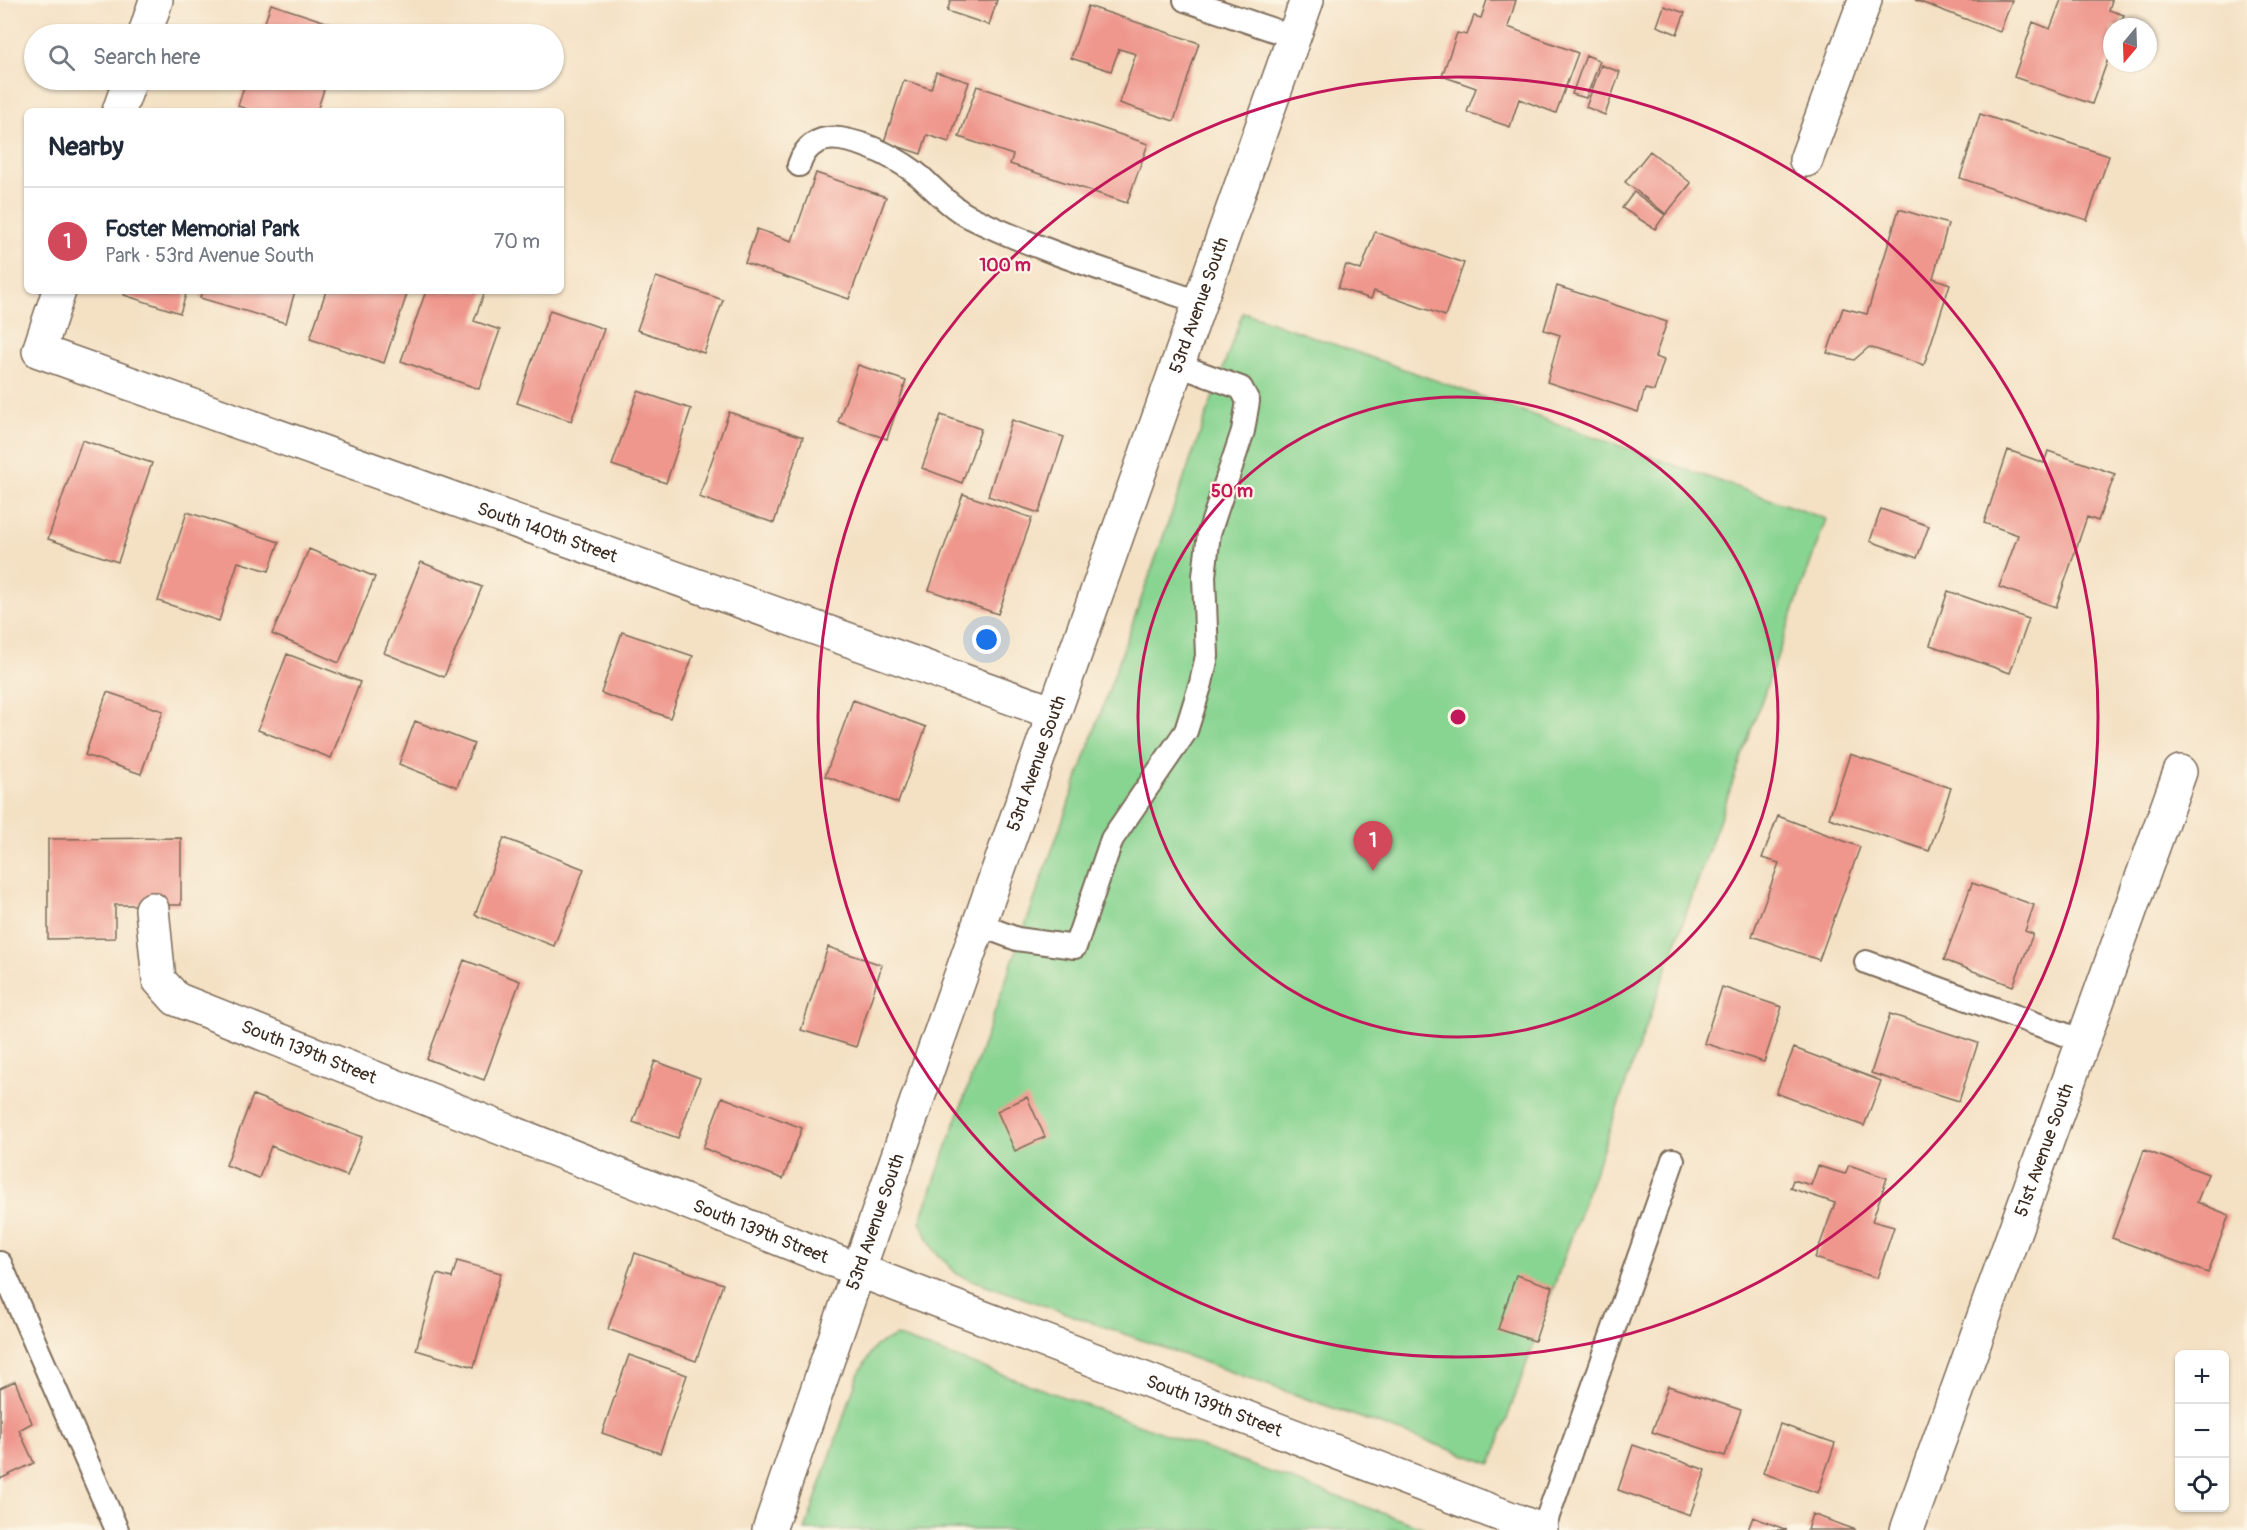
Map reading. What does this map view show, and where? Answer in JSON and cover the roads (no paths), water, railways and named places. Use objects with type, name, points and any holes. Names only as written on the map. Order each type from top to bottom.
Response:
[{"type":"street","points":[[148,24],[156,0]]},
{"type":"street","name":"53rd Avenue South","points":[[769,1530],[1054,712],[1307,0]]},
{"type":"street","points":[[1806,160],[1865,0]]},
{"type":"street","points":[[120,108],[126,90]]},
{"type":"street","name":"South 140th Street","points":[[58,294],[39,351],[1054,712]]},
{"type":"street","name":"51st Avenue South","points":[[1907,1530],[2180,772]]},
{"type":"street","name":"South 139th Street","points":[[152,909],[159,980],[176,999],[858,1270],[1542,1530]]},
{"type":"lane","points":[[1185,0],[1294,37]]},
{"type":"lane","points":[[799,165],[803,151],[825,138],[841,139],[870,148],[920,176],[970,217],[1041,246],[1199,302]]},
{"type":"lane","points":[[980,925],[1017,939],[1075,947],[1112,839],[1186,731],[1207,656],[1204,576],[1209,533],[1243,431],[1248,401],[1241,388],[1178,365]]},
{"type":"lane","points":[[1866,962],[2083,1041]]},
{"type":"lane","points":[[1542,1530],[1673,1160]]},
{"type":"lane","points":[[0,1263],[117,1530]]},
{"type":"place","name":"Foster Memorial Park","points":[[1373,871]]}]
